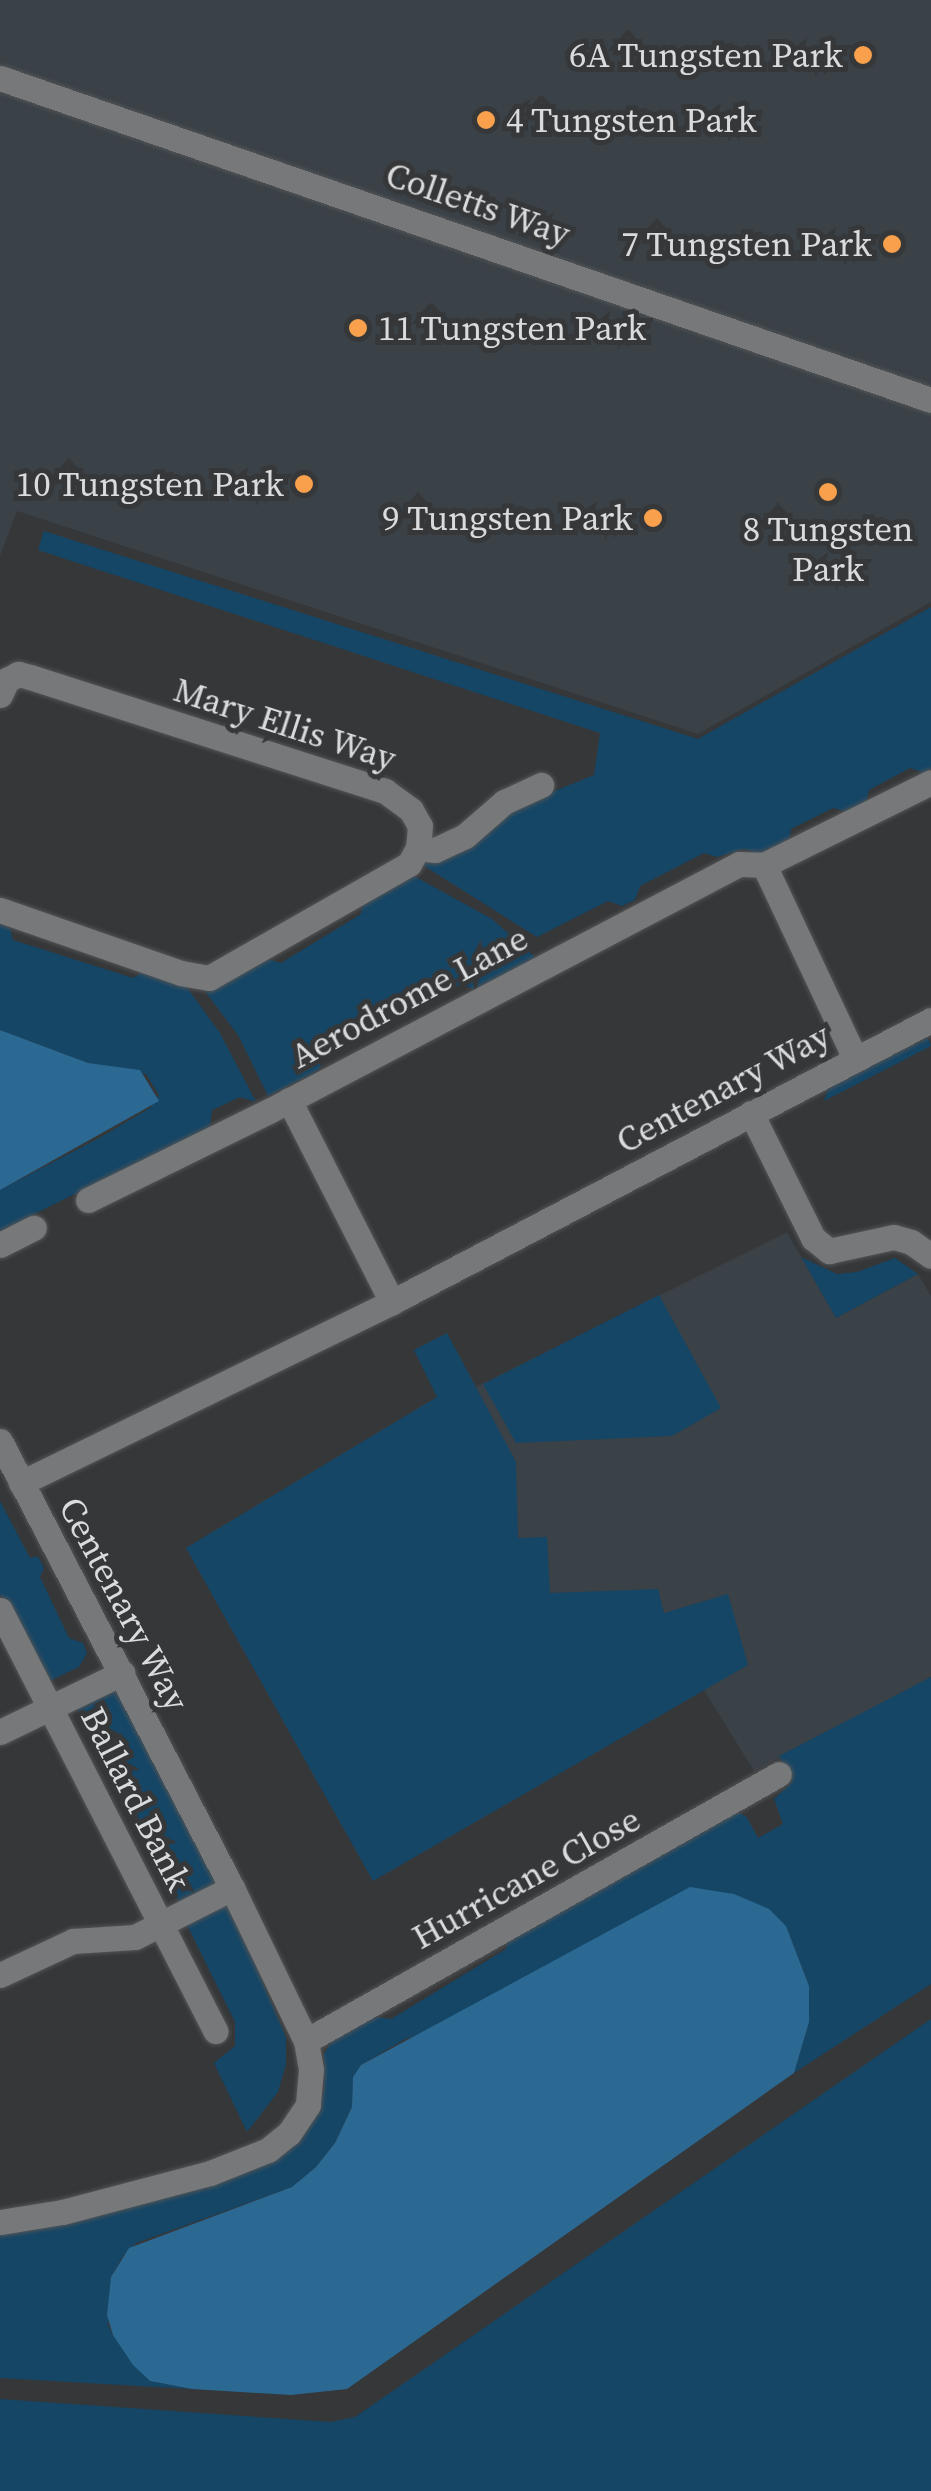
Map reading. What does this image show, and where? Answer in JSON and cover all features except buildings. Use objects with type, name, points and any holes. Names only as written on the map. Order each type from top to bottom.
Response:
[{"type":"street","name":"Colletts Way","points":[[0,78],[931,400]]},
{"type":"street","name":"Mary Ellis Way","points":[[0,696],[7,680],[18,674],[386,790],[417,818],[418,848]]},
{"type":"street","name":"Aerodrome Lane","points":[[88,1200],[739,864],[764,865],[931,782]]},
{"type":"street","points":[[0,910],[181,973],[209,978],[409,864],[418,848],[435,850],[466,836],[504,802],[541,785]]},
{"type":"street","points":[[764,865],[855,1058]]},
{"type":"street","name":"Centenary Way","points":[[0,2222],[62,2212],[210,2173],[268,2150],[290,2133],[308,2105],[311,2069],[306,2041],[232,1888],[21,1483],[392,1302],[931,1020]]},
{"type":"street","points":[[288,1100],[392,1302]]},
{"type":"street","points":[[751,1112],[813,1238],[829,1251],[894,1237],[911,1242],[931,1256]]},
{"type":"street","points":[[0,1245],[34,1228]]},
{"type":"street","points":[[0,1441],[21,1483]]},
{"type":"street","name":"Ballard Bank","points":[[0,1610],[216,2030]]},
{"type":"street","points":[[0,1732],[122,1673]]},
{"type":"street","name":"Hurricane Close","points":[[306,2041],[778,1774]]},
{"type":"street","points":[[0,1975],[73,1941],[135,1937],[232,1888]]},
{"type":"shaded area","points":[[0,0],[931,0],[931,602],[698,734],[17,511],[0,556]]},
{"type":"shaded area","points":[[44,531],[698,739],[931,607],[931,769],[924,773],[910,768],[869,790],[866,803],[848,812],[833,808],[791,829],[789,842],[763,855],[744,849],[717,857],[704,853],[640,886],[635,900],[622,906],[608,901],[537,937],[421,864],[471,841],[503,812],[594,775],[600,733],[38,550]]},
{"type":"shaded area","points":[[412,875],[492,919],[536,958],[474,989],[461,984],[324,1054],[319,1070],[268,1096],[238,1035],[201,986],[228,981],[268,959],[281,963],[361,914],[363,902]]},
{"type":"shaded area","points":[[0,924],[10,928],[13,940],[133,978],[146,970],[183,982],[220,1033],[256,1102],[240,1097],[212,1110],[210,1127],[0,1231],[0,1190],[150,1108],[159,1095],[146,1074],[88,1063],[0,1030]]},
{"type":"shaded area","points":[[0,1030],[88,1063],[140,1070],[159,1101],[0,1190]]},
{"type":"shaded area","points":[[928,1038],[931,1046],[824,1101],[828,1088]]},
{"type":"shaded area","points":[[787,1232],[836,1318],[918,1274],[931,1296],[931,1677],[754,1771],[704,1690],[373,1881],[186,1548],[437,1397],[414,1350],[447,1333],[476,1387]]},
{"type":"shaded area","points":[[801,1257],[837,1274],[857,1272],[895,1258],[918,1274],[836,1318]]},
{"type":"shaded area","points":[[659,1295],[721,1408],[672,1436],[516,1443],[483,1384]]},
{"type":"shaded area","points":[[447,1333],[516,1462],[518,1538],[547,1537],[550,1593],[658,1589],[664,1613],[728,1594],[748,1665],[373,1881],[186,1548],[437,1397],[414,1350]]},
{"type":"shaded area","points":[[0,1501],[30,1558],[38,1556],[44,1568],[40,1577],[69,1638],[83,1643],[87,1653],[79,1667],[47,1682],[0,1594]]},
{"type":"shaded area","points":[[931,1677],[931,1984],[794,2073],[809,2022],[809,1986],[786,1926],[405,2039],[361,2065],[353,2077],[352,2107],[335,2143],[316,2167],[292,2187],[136,2243],[123,2256],[111,2277],[108,2325],[113,2335],[150,2381],[192,2389],[0,2378],[0,2233],[196,2190],[274,2158],[309,2127],[324,2091],[324,2054],[332,2040],[376,2017],[391,2019],[506,1949],[508,1939],[732,1810],[746,1816],[758,1838],[783,1824],[774,1799],[793,1781],[779,1756]]},
{"type":"shaded area","points":[[117,1684],[225,1886],[183,1908],[76,1706]]},
{"type":"shaded area","points":[[690,1887],[734,1894],[769,1909],[786,1926],[809,1986],[809,2022],[794,2073],[347,2389],[291,2395],[192,2389],[150,2381],[133,2365],[113,2335],[107,2315],[111,2277],[129,2248],[292,2187],[316,2167],[335,2143],[352,2107],[353,2077],[361,2065]]},
{"type":"shaded area","points":[[228,1901],[286,2037],[286,2064],[278,2092],[247,2132],[214,2063],[235,2046],[235,2022],[185,1921]]},
{"type":"shaded area","points":[[931,2019],[931,2491],[0,2491],[0,2399],[331,2422],[355,2417]]},
{"type":"place","name":"6A Tungsten Park","points":[[863,55]]},
{"type":"place","name":"4 Tungsten Park","points":[[486,120]]},
{"type":"place","name":"7 Tungsten Park","points":[[892,244]]},
{"type":"place","name":"11 Tungsten Park","points":[[358,328]]},
{"type":"place","name":"10 Tungsten Park","points":[[304,484]]},
{"type":"place","name":"8 Tungsten Park","points":[[828,492]]},
{"type":"place","name":"9 Tungsten Park","points":[[653,518]]}]
